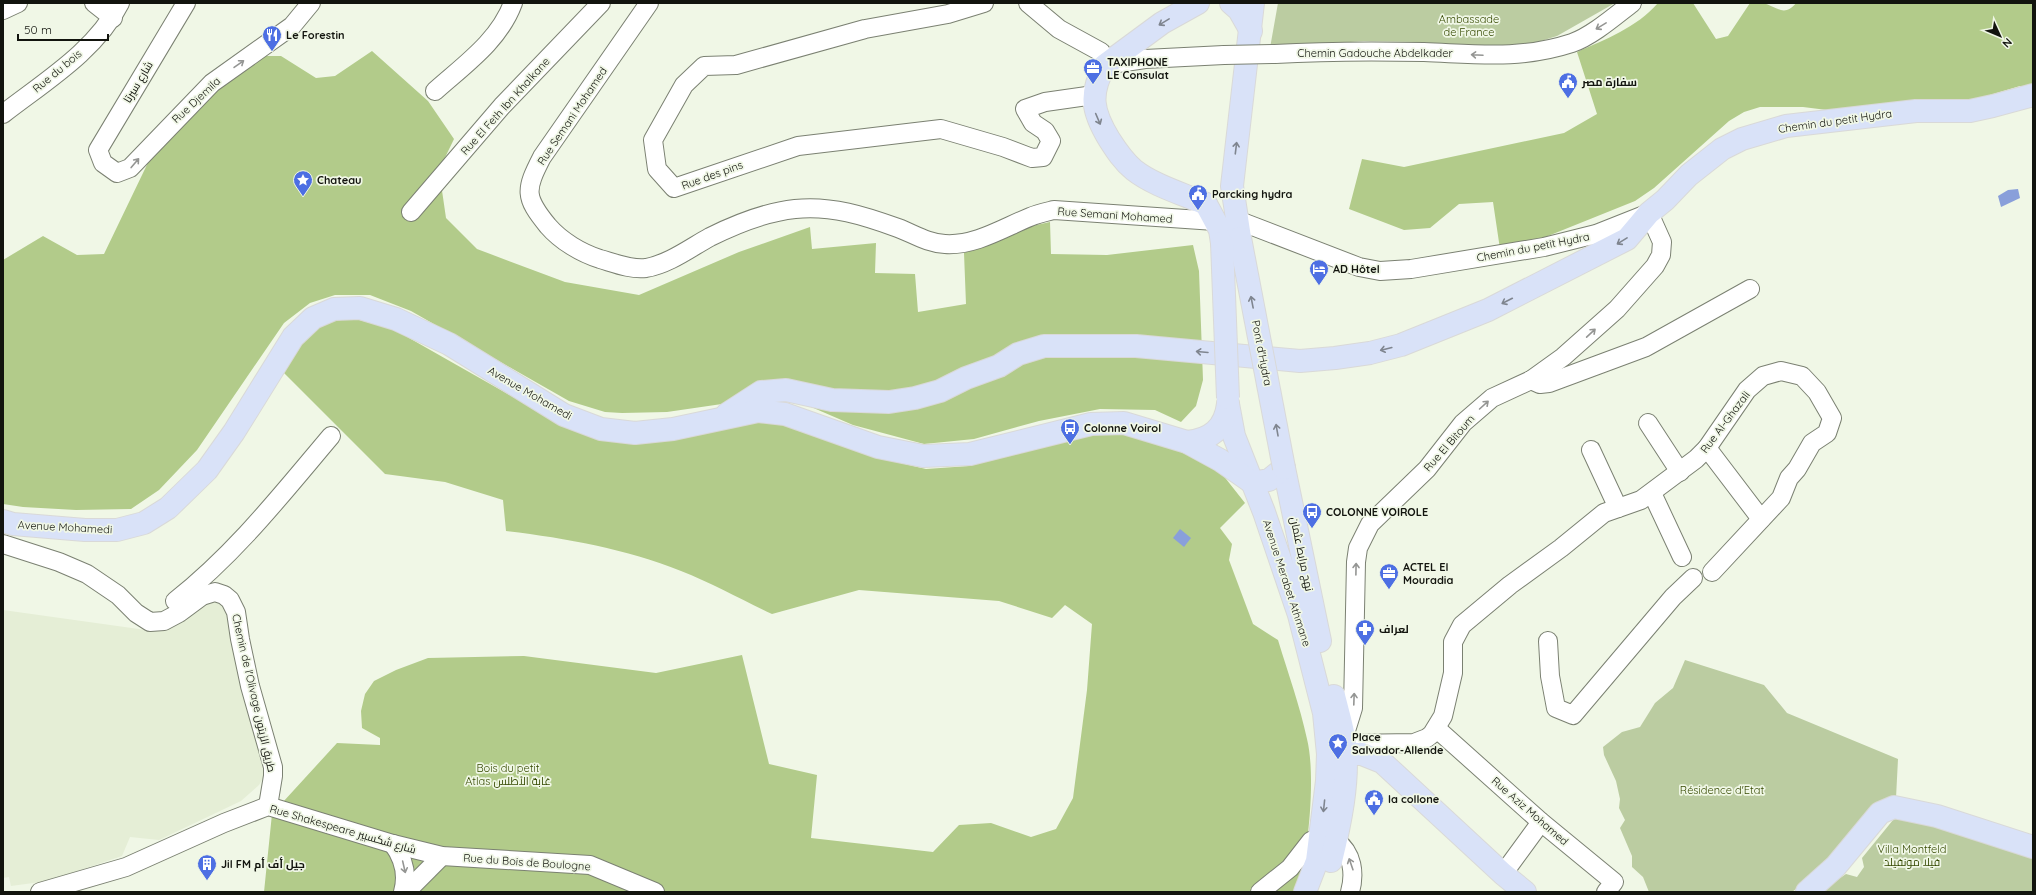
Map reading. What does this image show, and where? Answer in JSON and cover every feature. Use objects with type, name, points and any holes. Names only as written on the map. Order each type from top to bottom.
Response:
[{"type":"main road","points":[[1198,3],[1162,23],[1105,65],[1100,74],[1094,95],[1094,110],[1098,121],[1124,160],[1135,170],[1164,186],[1224,225]]},
{"type":"main road","points":[[1231,3],[1239,10],[1251,31]]},
{"type":"main road","points":[[1224,225],[1232,186],[1251,31],[1253,3]]},
{"type":"main road","points":[[1251,31],[1260,3]]},
{"type":"main road","name":"Chemin du petit Hydra","points":[[1649,213],[1665,200],[1689,175],[1722,149],[1742,138],[1786,126],[1916,111],[1970,111],[2033,94]]},
{"type":"main road","points":[[1187,442],[1197,442],[1216,432],[1222,424],[1228,401],[1224,225],[1218,199],[1232,186]]},
{"type":"main road","points":[[718,420],[748,399],[761,392],[786,390],[832,400],[889,402],[915,398],[940,391],[966,378],[999,366],[1018,354],[1044,346],[1136,346],[1300,361],[1370,353],[1401,345],[1495,306],[1627,239],[1649,213]]},
{"type":"main road","name":"Pont d'Hydra","points":[[1224,225],[1284,468]]},
{"type":"main road","name":"Avenue Mohamedi","points":[[3,521],[13,524],[78,529],[117,530],[144,523],[162,512],[207,470],[234,432],[293,337],[313,318],[334,309],[360,308],[396,319],[448,344],[564,415],[601,429],[635,433],[673,429],[758,411],[784,414],[878,447],[922,456],[970,454],[1091,424],[1124,423],[1187,442],[1220,460],[1250,481],[1292,504]]},
{"type":"main road","name":"Avenue Merabet Athmane","points":[[1228,401],[1234,436],[1250,481],[1264,512],[1304,630],[1324,713],[1339,754]]},
{"type":"main road","points":[[1250,481],[1257,482],[1269,480],[1275,477],[1284,468]]},
{"type":"main road","name":"نهج مرابط عثمان","points":[[1284,468],[1320,640]]},
{"type":"main road","name":"Avenue Merabet Athmane","points":[[1320,640],[1339,754]]},
{"type":"main road","points":[[1322,892],[1339,754],[1366,768],[1384,774],[1424,802],[1525,892]]},
{"type":"main road","points":[[1807,892],[1836,866],[1880,813],[1894,807],[1937,816],[2033,847]]},
{"type":"main road","points":[[1305,892],[1317,860],[1328,838]]},
{"type":"street","points":[[3,10],[18,3]]},
{"type":"street","points":[[94,3],[116,10]]},
{"type":"street","name":"شارع سيرتا","points":[[103,163],[98,150],[186,3]]},
{"type":"street","name":"Rue Djemila","points":[[103,163],[117,173],[130,168],[148,147],[212,83],[292,26],[311,3]]},
{"type":"street","points":[[435,91],[492,38],[507,18],[513,3]]},
{"type":"street","name":"Rue El Feth Ibn Khalkane","points":[[411,212],[502,106],[602,3]]},
{"type":"street","name":"Rue Semani Mohamed","points":[[649,3],[546,151],[530,182],[530,199],[536,211],[555,234],[587,255],[625,267],[645,268],[668,261],[711,237],[757,217],[796,209],[838,209],[899,228],[930,242],[946,245],[977,240],[1032,216],[1054,210],[1224,225],[1269,233]]},
{"type":"street","name":"Rue des pins","points":[[984,3],[948,14],[865,29],[736,65],[704,66],[684,85],[653,140],[657,170],[674,188],[798,146],[941,129],[1003,147],[1032,158],[1044,157],[1051,141],[1045,131],[1033,123],[1025,109],[1045,102],[1094,95]]},
{"type":"street","points":[[1028,3],[1059,28],[1102,52],[1105,65]]},
{"type":"street","name":"Chemin Gadouche Abdelkader","points":[[1105,65],[1145,60],[1324,51],[1424,52],[1490,56],[1537,53],[1574,42],[1606,23],[1632,3]]},
{"type":"street","name":"Rue du bois","points":[[3,114],[57,74],[88,45],[116,10]]},
{"type":"street","name":"Chemin du petit Hydra","points":[[1269,233],[1359,267],[1380,271],[1411,269],[1544,247],[1596,234],[1649,213]]},
{"type":"street","name":"Rue El Bitoum","points":[[1339,754],[1353,708],[1356,562],[1363,536],[1379,513],[1427,469],[1463,423],[1492,398],[1531,380],[1563,357],[1617,309],[1659,261],[1662,242],[1649,213]]},
{"type":"street","points":[[1531,380],[1540,384],[1549,383],[1646,347],[1750,289]]},
{"type":"street","name":"Rue Al-Ghazali","points":[[1437,729],[1443,716],[1453,673],[1453,642],[1462,625],[1510,585],[1561,548],[1604,513],[1641,500],[1680,472],[1707,448],[1747,390],[1763,376],[1781,371],[1802,376],[1816,392],[1832,418],[1827,432],[1812,443],[1797,469],[1789,478],[1781,498],[1712,572]]},
{"type":"street","points":[[1648,423],[1680,472]]},
{"type":"street","points":[[3,544],[59,562],[87,574],[118,595],[136,613],[150,622],[202,580],[248,534],[331,436]]},
{"type":"street","points":[[1707,448],[1761,518]]},
{"type":"street","points":[[1591,450],[1618,508]]},
{"type":"street","points":[[1652,493],[1682,557]]},
{"type":"street","points":[[1548,641],[1550,676],[1556,708],[1573,715],[1673,597],[1693,578]]},
{"type":"street","name":"Chemin de l'Olivage طريق الزيتون","points":[[150,622],[164,621],[174,616],[202,596],[215,592],[224,595],[230,600],[236,612],[250,686],[273,767],[268,806]]},
{"type":"street","points":[[1339,754],[1414,742],[1427,738],[1437,729]]},
{"type":"street","name":"Rue Aziz Mohamed","points":[[1437,729],[1540,822],[1614,882],[1606,892]]},
{"type":"street","name":"Rue Shakespeare شارع شكسبير","points":[[40,892],[126,867],[224,823],[268,806],[393,844],[442,856]]},
{"type":"street","points":[[1503,874],[1540,822]]},
{"type":"street","points":[[1260,892],[1280,878],[1301,856],[1311,841],[1328,838],[1346,853],[1353,870],[1350,892]]},
{"type":"street","points":[[393,844],[404,863],[405,874],[410,889],[442,856]]},
{"type":"street","name":"Rue du Bois de Boulogne","points":[[442,856],[590,865],[655,892]]},
{"type":"shaded area","points":[[217,600],[225,603],[269,768],[259,785],[241,801],[159,840],[130,837],[122,856],[48,881],[11,886],[9,877],[3,878],[3,610],[146,630],[157,630],[208,601]]},
{"type":"green space","name":"Ambassade de France","points":[[1278,3],[1615,3],[1557,36],[1528,45],[1468,46],[1417,42],[1364,41],[1270,48]]},
{"type":"green space","points":[[1658,3],[1693,3],[1716,39],[1728,36],[1750,3],[1768,4],[1780,10],[1788,10],[1796,3],[2033,3],[2033,91],[2020,86],[1980,98],[1875,116],[1803,107],[1760,107],[1744,112],[1729,121],[1654,188],[1635,201],[1538,240],[1500,249],[1493,202],[1459,204],[1430,228],[1404,230],[1349,209],[1362,159],[1404,167],[1564,133],[1597,114],[1577,52],[1630,26],[1649,12]]},
{"type":"green space","points":[[372,51],[428,101],[454,139],[439,170],[446,218],[477,249],[565,282],[639,295],[739,252],[810,227],[812,249],[876,243],[875,273],[915,274],[918,312],[966,304],[964,253],[1018,229],[1050,222],[1051,254],[1107,255],[1193,245],[1199,271],[1203,380],[1196,406],[1181,422],[1155,410],[1100,409],[1039,421],[974,439],[924,444],[853,425],[795,400],[763,398],[667,412],[605,412],[569,401],[411,311],[370,295],[335,295],[310,303],[284,323],[197,450],[159,490],[131,509],[76,510],[23,507],[3,504],[3,260],[43,236],[77,255],[104,254],[156,146],[214,93],[262,56],[281,56],[316,78],[335,76]]},
{"type":"green space","name":"Bois du petit Atlas غابة الأطلس","points":[[356,319],[395,330],[538,411],[579,432],[757,421],[779,423],[871,456],[926,469],[969,466],[1090,435],[1125,435],[1171,448],[1215,465],[1245,503],[1220,528],[1232,544],[1229,560],[1253,624],[1278,640],[1297,702],[1310,754],[1310,816],[1304,859],[1295,892],[264,892],[272,814],[337,743],[380,745],[380,738],[362,728],[361,711],[365,694],[374,681],[396,670],[428,658],[524,656],[656,673],[742,655],[769,764],[817,775],[811,838],[933,852],[959,825],[991,823],[1031,837],[1056,829],[1073,798],[1087,690],[1092,624],[1065,605],[1052,618],[999,601],[859,590],[772,614],[716,586],[639,556],[595,545],[506,531],[503,500],[445,482],[385,474],[279,368],[307,330],[327,321]]},
{"type":"green space","name":"Résidence d'Etat","points":[[1685,660],[1764,685],[1787,713],[1898,759],[1896,798],[1822,869],[1792,892],[1649,892],[1643,877],[1632,867],[1632,856],[1620,828],[1625,820],[1619,808],[1620,799],[1616,781],[1604,755],[1603,747],[1622,732],[1640,727],[1655,703],[1673,688]]},
{"type":"green space","name":"Villa Montfeld فيلا مونفيلد","points":[[1904,814],[2033,858],[2033,892],[1819,892],[1846,874],[1857,877],[1864,867],[1862,858],[1893,820]]},
{"type":"water","points":[[2018,189],[2020,198],[2001,207],[1998,196],[2008,190]]},
{"type":"water","points":[[1180,529],[1191,538],[1184,547],[1173,538]]},
{"type":"place","name":"Le Forestin","points":[[272,52]]},
{"type":"place","name":"TAXIPHONE LE Consulat","points":[[1093,85]]},
{"type":"place","name":"سفارة مصر","points":[[1568,99]]},
{"type":"place","name":"Chateau","points":[[303,197]]},
{"type":"place","name":"Parcking hydra","points":[[1198,211]]},
{"type":"place","name":"AD Hôtel","points":[[1319,286]]},
{"type":"place","name":"Colonne Voirol","points":[[1070,445]]},
{"type":"place","name":"COLONNE VOIROLE","points":[[1312,529]]},
{"type":"place","name":"ACTEL El Mouradia","points":[[1389,590]]},
{"type":"place","name":"لعراف","points":[[1365,646]]},
{"type":"place","name":"Place Salvador-Allende","points":[[1338,760]]},
{"type":"place","name":"la collone","points":[[1374,816]]},
{"type":"place","name":"Jil FM جيل أف أم","points":[[207,881]]}]
